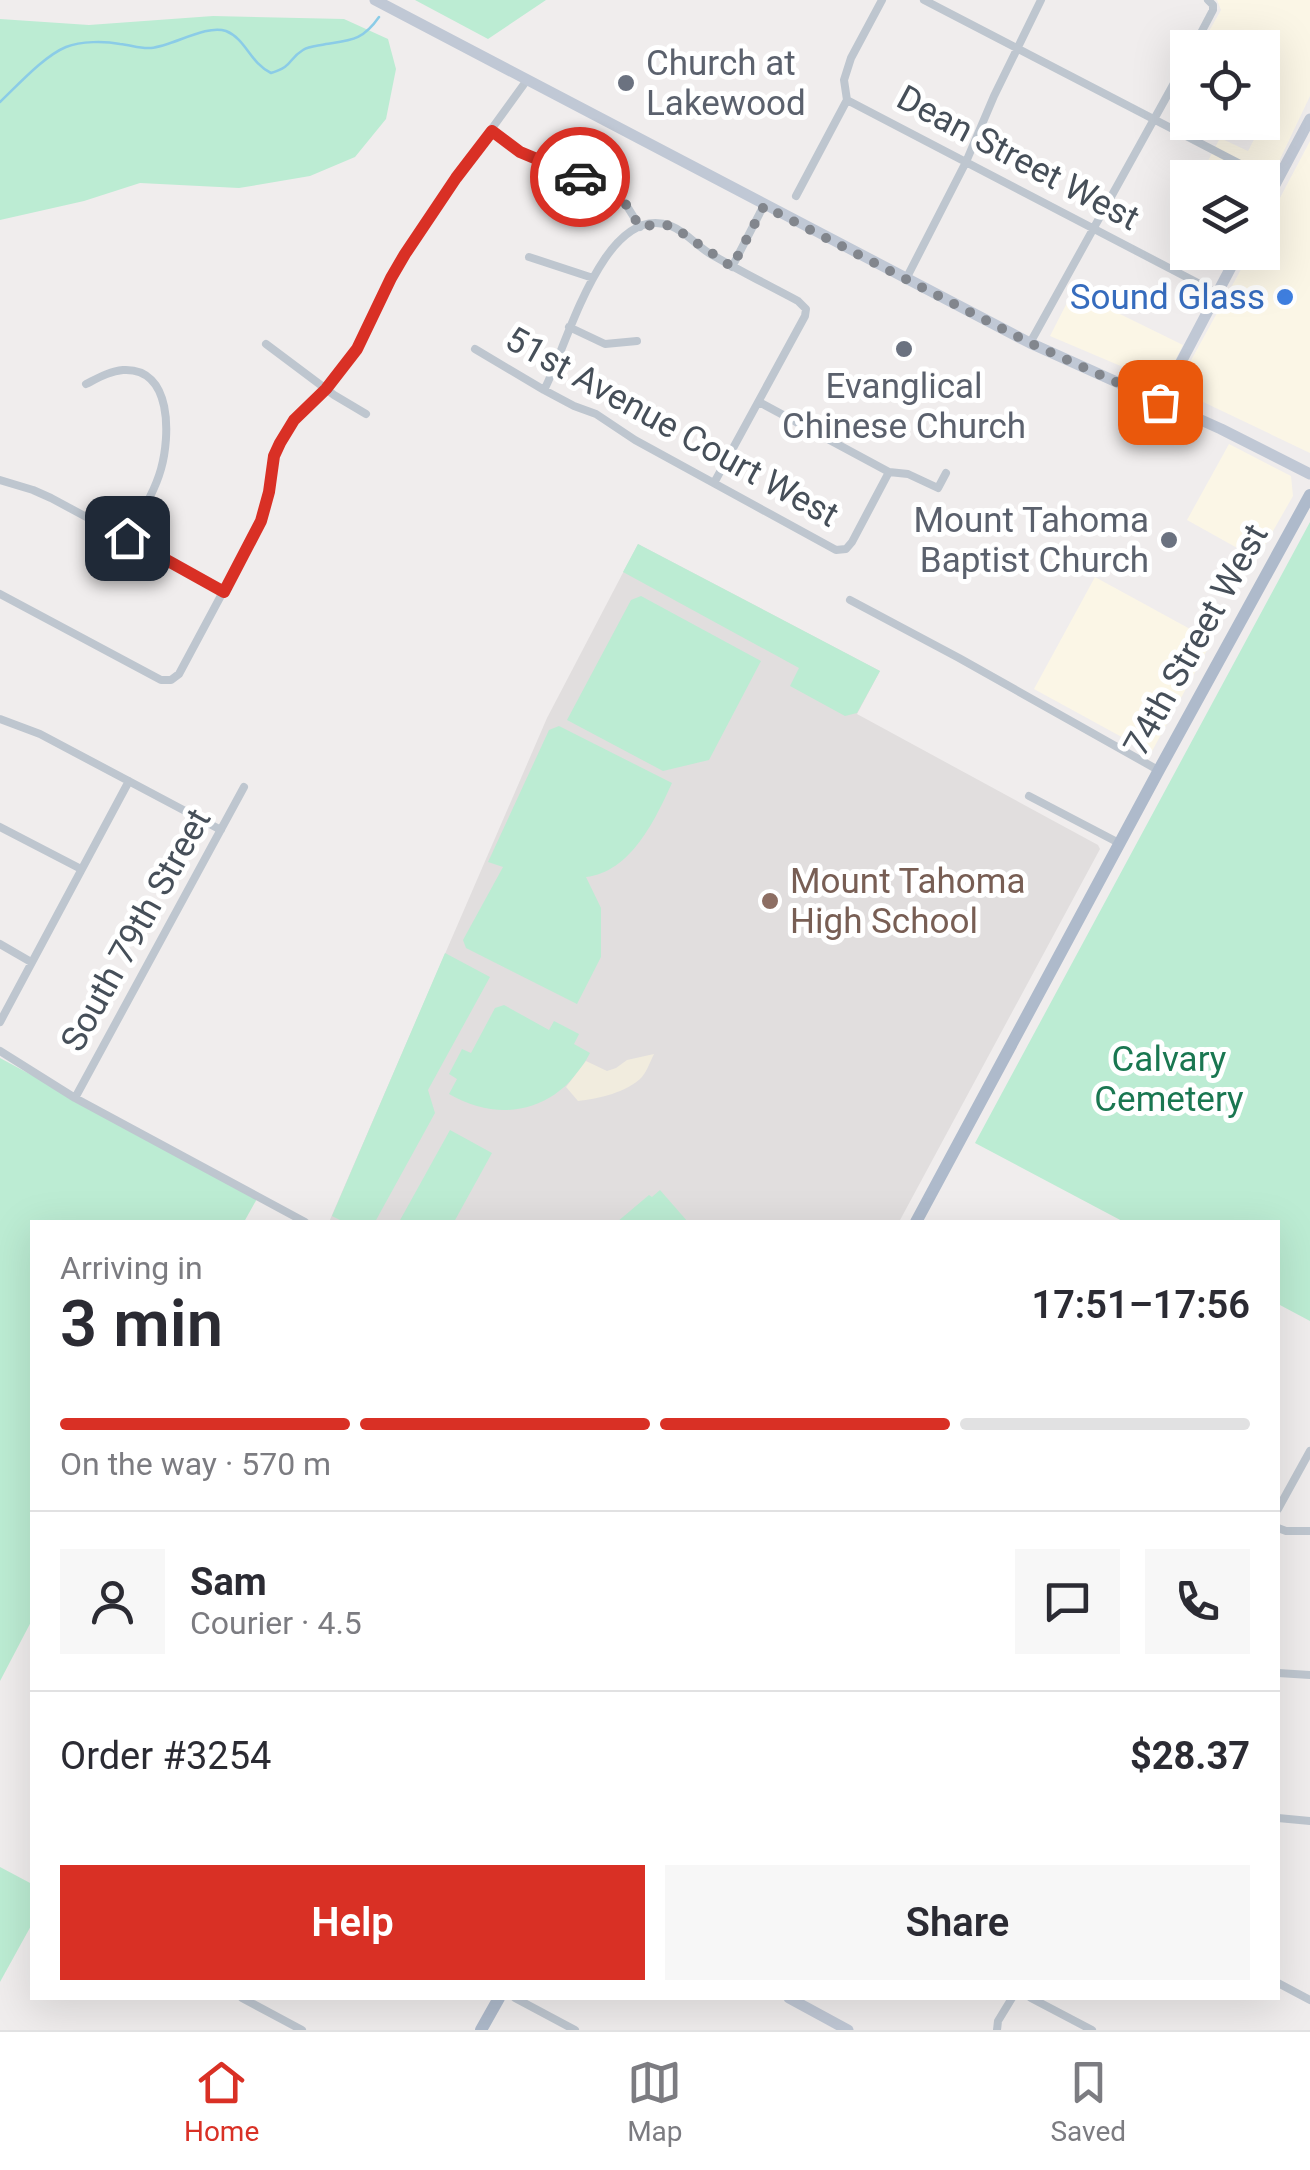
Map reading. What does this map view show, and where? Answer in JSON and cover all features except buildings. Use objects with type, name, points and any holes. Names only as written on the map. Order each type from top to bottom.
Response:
[{"type":"main road","points":[[376,0],[1030,343],[1221,429],[1310,474]]},
{"type":"main road","points":[[1280,175],[1310,119]]},
{"type":"main road","points":[[1160,402],[1229,270]]},
{"type":"main road","name":"74th Street West","points":[[917,1220],[1310,496]]},
{"type":"main road","points":[[481,2030],[498,2000]]},
{"type":"main road","points":[[792,2000],[848,2030]]},
{"type":"street","points":[[796,196],[847,100],[844,80],[851,58],[882,0]]},
{"type":"street","points":[[924,0],[1232,160]]},
{"type":"street","points":[[906,279],[1042,0]]},
{"type":"street","points":[[1204,30],[1211,16],[1210,3]]},
{"type":"street","points":[[0,594],[155,678],[171,680],[182,671],[261,521],[280,443],[294,420],[326,389],[357,349],[405,254],[528,80]]},
{"type":"street","points":[[1030,343],[1170,89]]},
{"type":"street","name":"Dean Street West","points":[[847,100],[1217,293]]},
{"type":"street","points":[[492,131],[520,152],[572,173],[625,203],[640,227]]},
{"type":"street","points":[[732,267],[764,206]]},
{"type":"street","points":[[544,390],[568,327],[593,278],[622,238],[640,227],[672,226],[732,267],[806,307],[805,316],[714,483]]},
{"type":"street","points":[[528,257],[593,278]]},
{"type":"street","points":[[568,327],[605,344],[637,341]]},
{"type":"street","points":[[266,344],[366,414]]},
{"type":"street","name":"51st Avenue Court West","points":[[475,349],[836,550],[849,547],[889,472]]},
{"type":"street","points":[[86,384],[117,371],[133,371],[154,383],[164,403],[166,434],[160,471],[127,538]]},
{"type":"street","points":[[758,402],[889,472],[908,474],[938,488],[946,472]]},
{"type":"street","points":[[0,480],[50,498],[224,592]]},
{"type":"street","points":[[850,600],[1158,770]]},
{"type":"street","points":[[0,719],[24,726],[222,830]]},
{"type":"street","points":[[0,1022],[129,781]]},
{"type":"street","name":"South 79th Street","points":[[75,1098],[244,788]]},
{"type":"street","points":[[1029,796],[1120,844]]},
{"type":"street","points":[[0,827],[81,870]]},
{"type":"street","points":[[0,944],[31,962]]},
{"type":"street","points":[[0,1051],[75,1098],[301,1220]]},
{"type":"street","points":[[1280,1504],[1310,1451]]},
{"type":"street","points":[[1280,1529],[1310,1532]]},
{"type":"street","points":[[1280,1673],[1310,1675]]},
{"type":"street","points":[[1280,1818],[1310,1821]]},
{"type":"street","points":[[1280,1984],[1310,2000]]},
{"type":"street","points":[[246,2000],[302,2030]]},
{"type":"street","points":[[519,2000],[575,2030]]},
{"type":"street","points":[[996,2030],[1011,2000]]},
{"type":"street","points":[[1035,2000],[1092,2030]]},
{"type":"shaded area","points":[[1217,0],[1310,0],[1310,96],[1280,160],[1208,160],[1219,140],[1248,151],[1254,140],[1280,140],[1280,30],[1210,30],[1221,10]]},
{"type":"shaded area","points":[[1310,141],[1310,453],[1178,390],[1241,270],[1280,270],[1280,198]]},
{"type":"shaded area","points":[[1073,291],[1183,345],[1163,384],[1050,336]]},
{"type":"shaded area","points":[[1229,444],[1291,476],[1293,496],[1257,559],[1187,520]]},
{"type":"shaded area","name":"Mount Tahoma High School","points":[[638,544],[880,671],[857,714],[1098,845],[1100,849],[900,1220],[330,1220],[547,718]]},
{"type":"shaded area","points":[[1095,577],[1212,641],[1151,753],[1034,689]]},
{"type":"green space","points":[[415,0],[546,0],[488,39]]},
{"type":"green space","points":[[213,16],[344,19],[388,39],[396,69],[386,119],[355,157],[310,176],[239,188],[140,183],[84,201],[0,220],[0,19],[89,25]]},
{"type":"green space","name":"Calvary Cemetery","points":[[1310,522],[1310,1321],[1280,1305],[1280,1220],[1120,1220],[975,1143]]},
{"type":"green space","points":[[638,544],[880,671],[857,713],[845,716],[790,686],[799,668],[623,572]]},
{"type":"green space","points":[[641,596],[761,661],[709,760],[663,771],[567,720],[631,600]]},
{"type":"green space","points":[[559,726],[672,783],[649,828],[629,855],[602,873],[586,877],[601,908],[601,957],[577,1004],[466,948],[463,940],[503,867],[488,862],[549,730]]},
{"type":"green space","points":[[445,953],[490,977],[428,1090],[435,1113],[376,1220],[340,1220],[332,1216]]},
{"type":"green space","points":[[504,1005],[549,1030],[554,1021],[579,1034],[574,1044],[590,1053],[563,1088],[547,1099],[510,1110],[470,1104],[449,1094],[457,1079],[449,1074],[462,1049],[471,1053],[495,1008]]},
{"type":"green space","points":[[0,1058],[258,1197],[245,1220],[30,1220],[30,1624],[0,1681]]},
{"type":"green space","points":[[450,1130],[492,1153],[455,1220],[400,1220]]},
{"type":"green space","points":[[660,1190],[686,1220],[619,1220],[649,1195],[652,1197]]},
{"type":"green space","points":[[0,1867],[30,1883],[30,1928],[0,1982]]},
{"type":"sand","points":[[654,1054],[642,1077],[621,1091],[578,1101],[566,1087],[586,1061],[607,1071],[627,1060]]},
{"type":"waterway","points":[[0,102],[40,64],[72,45],[100,42],[151,48],[199,33],[226,31],[271,73],[305,49],[356,38],[379,17]]},
{"type":"way so far","points":[[580,177],[625,203],[640,227],[672,226],[732,267],[764,206],[1030,343],[1160,402]]},
{"type":"place","name":"Church at Lakewood","points":[[626,83]]},
{"type":"place","name":"Sound Glass","points":[[1285,297]]},
{"type":"place","name":"Evanglical Chinese Church","points":[[904,349]]},
{"type":"place","name":"Mount Tahoma Baptist Church","points":[[1169,540]]},
{"type":"place","name":"Mount Tahoma High School","points":[[770,901]]},
{"type":"route","points":[[127,538],[224,592],[261,521],[280,443],[294,420],[326,389],[357,349],[405,254],[492,131],[520,152],[580,177]]}]
